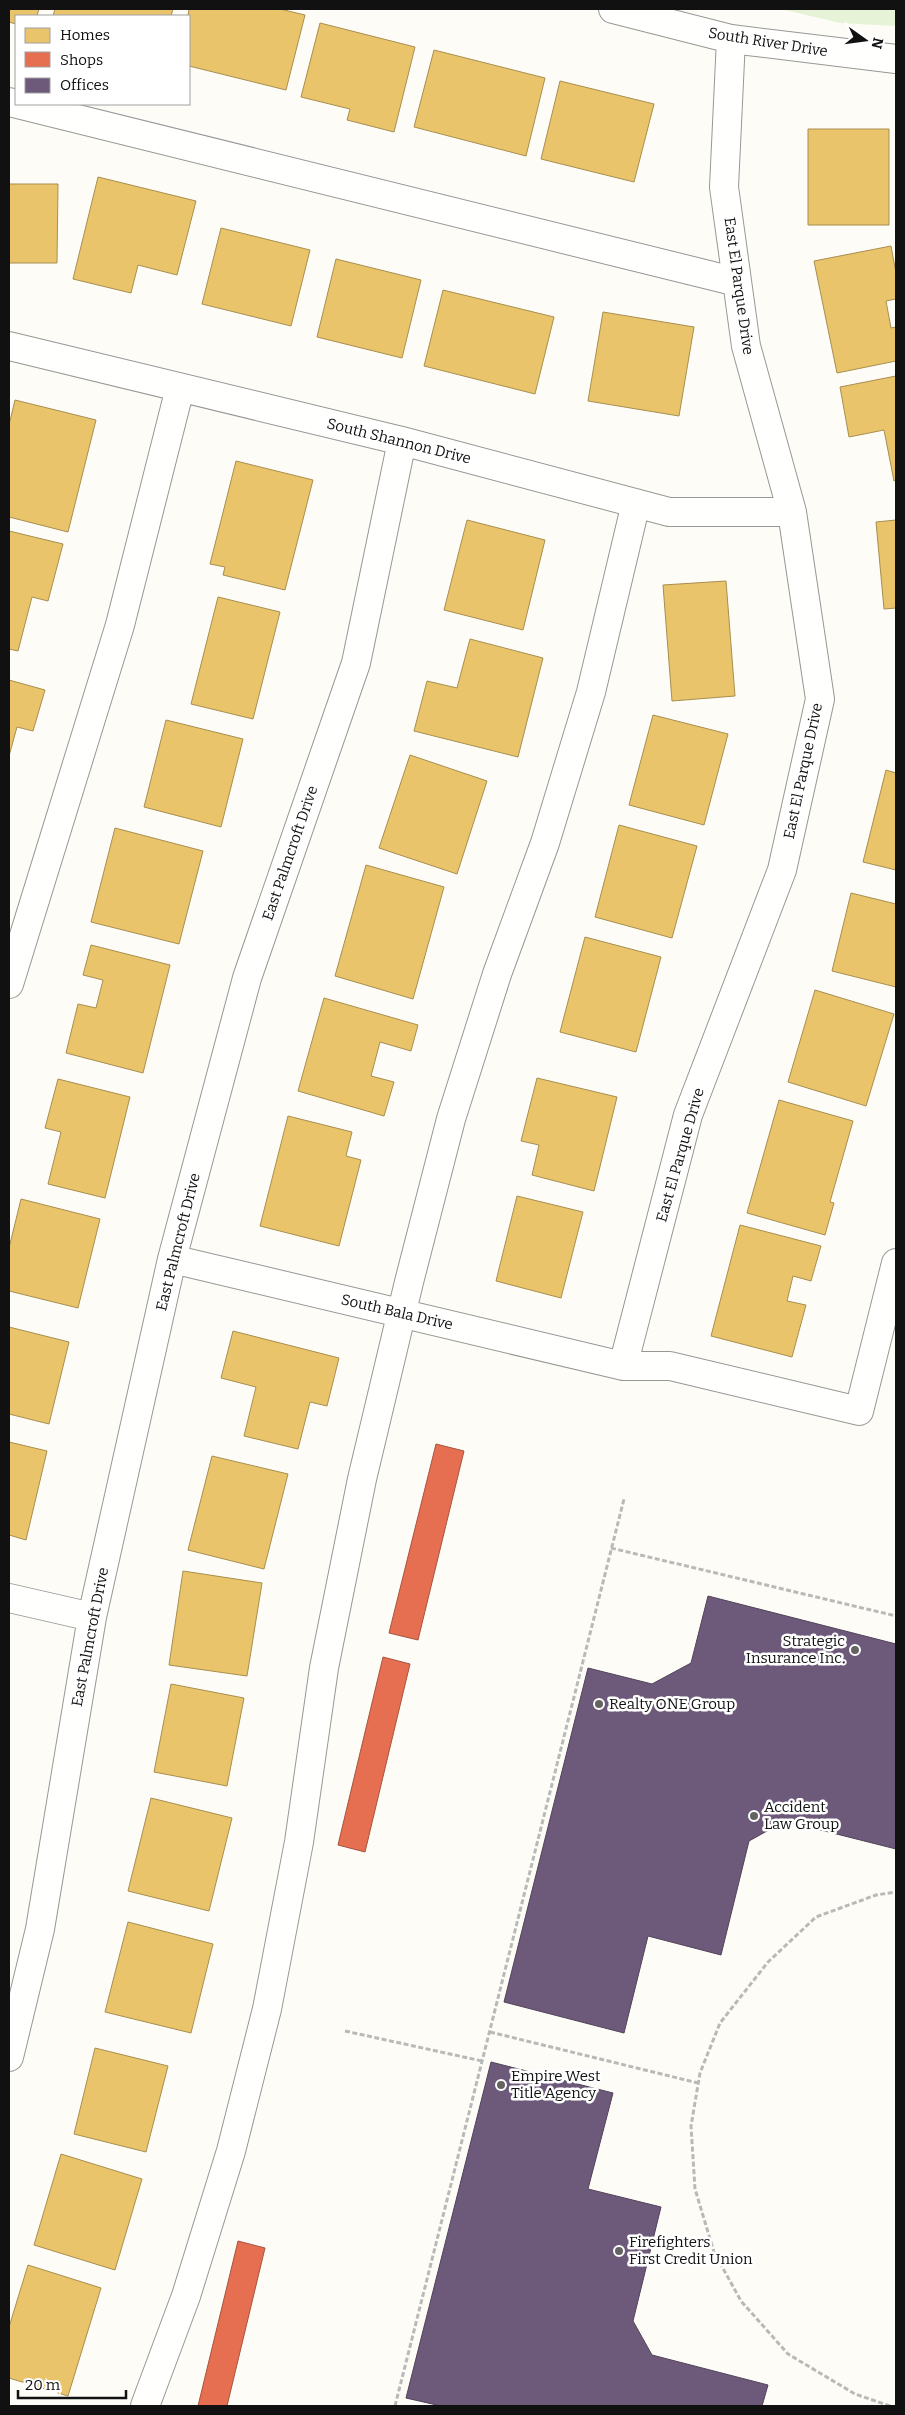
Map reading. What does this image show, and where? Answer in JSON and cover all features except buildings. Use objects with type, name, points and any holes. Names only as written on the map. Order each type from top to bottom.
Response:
[{"type":"street","name":"South River Drive","points":[[612,9],[731,39],[896,59]]},
{"type":"street","name":"East El Parque Drive","points":[[622,1366],[688,1115],[782,870],[820,699],[792,512],[746,346],[724,187],[731,39]]},
{"type":"street","points":[[21,105],[737,282]]},
{"type":"street","name":"South Shannon Drive","points":[[9,346],[402,441],[670,512],[792,512]]},
{"type":"street","points":[[9,984],[120,625],[180,388]]},
{"type":"street","name":"East Palmcroft Drive","points":[[9,2057],[40,1929],[92,1617],[172,1259],[246,978],[356,663],[402,441]]},
{"type":"street","points":[[144,2406],[186,2296],[232,2151],[267,2009],[299,1842],[324,1668],[362,1479],[401,1313],[451,1119],[497,974],[545,843],[588,701],[636,503]]},
{"type":"street","name":"South Bala Drive","points":[[172,1259],[622,1366],[670,1366],[859,1411],[896,1263]]},
{"type":"street","points":[[9,1598],[92,1617]]},
{"type":"path","points":[[395,2406],[624,1499]]},
{"type":"path","points":[[611,1548],[896,1616]]},
{"type":"path","points":[[890,2406],[854,2394],[788,2354],[741,2301],[714,2252],[695,2189],[691,2126],[700,2073],[720,2022],[768,1962],[816,1917],[876,1895],[896,1892]]},
{"type":"path","points":[[345,2031],[482,2061]]},
{"type":"path","points":[[490,2032],[698,2083]]},
{"type":"green space","points":[[781,9],[896,9],[896,26],[840,23]]},
{"type":"place","name":"Strategic Insurance Inc.","points":[[855,1650]]},
{"type":"place","name":"Realty ONE Group","points":[[599,1704]]},
{"type":"place","name":"Accident Law Group","points":[[754,1816]]},
{"type":"place","name":"Empire West Title Agency","points":[[501,2085]]},
{"type":"place","name":"Firefighters First Credit Union","points":[[619,2251]]}]
